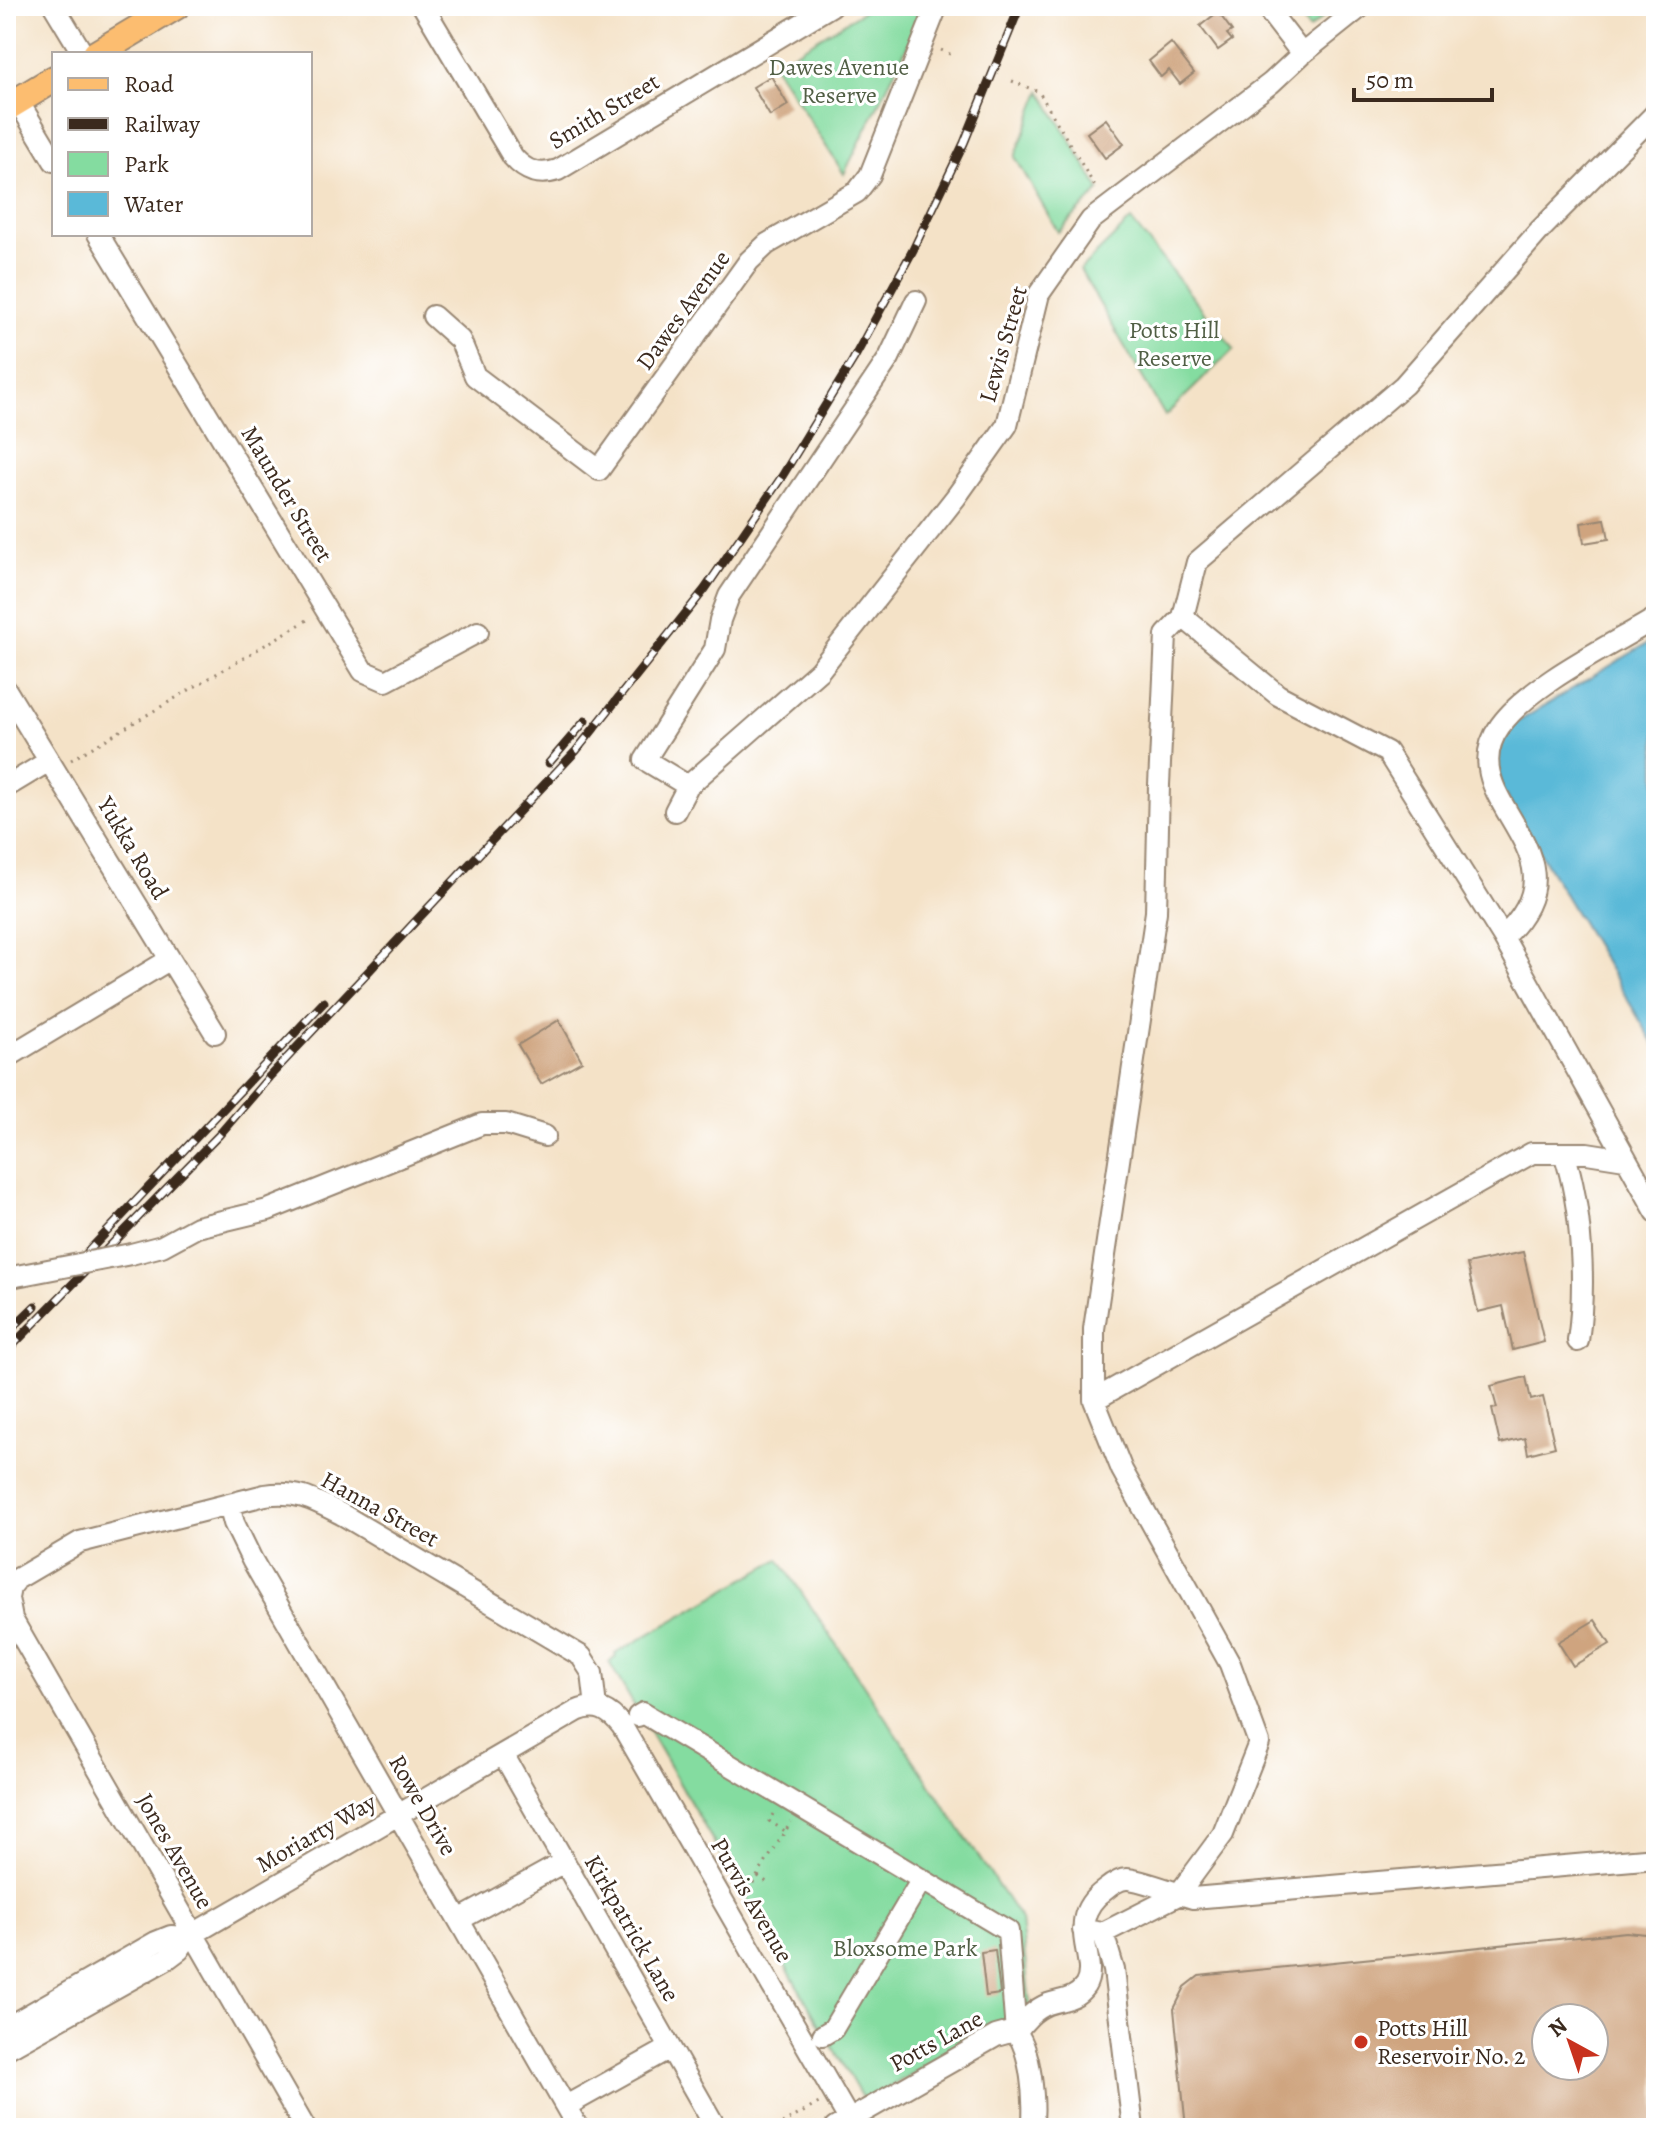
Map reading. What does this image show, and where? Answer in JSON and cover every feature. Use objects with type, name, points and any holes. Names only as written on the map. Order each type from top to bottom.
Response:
[{"type":"main road","points":[[99,52],[176,6]]},
{"type":"main road","points":[[12,105],[52,80]]},
{"type":"street","points":[[54,6],[82,52]]},
{"type":"street","name":"Smith Street","points":[[423,6],[513,157],[526,170],[537,173],[558,170],[831,6]]},
{"type":"street","name":"Dawes Avenue","points":[[433,316],[460,340],[475,376],[599,470],[749,261],[767,244],[857,192],[870,175],[937,6]]},
{"type":"street","points":[[1265,6],[1302,54]]},
{"type":"street","name":"Lewis Street","points":[[675,811],[688,786],[819,671],[956,497],[1007,425],[1039,294],[1091,220],[1271,83],[1362,6]]},
{"type":"street","points":[[12,105],[52,158]]},
{"type":"street","points":[[1093,1932],[1178,1895],[1223,1834],[1259,1743],[1230,1664],[1122,1470],[1094,1400],[1094,1329],[1156,912],[1166,635],[1183,617],[1197,562],[1404,385],[1540,230],[1656,113]]},
{"type":"street","name":"Maunder Street","points":[[99,236],[363,671],[386,681],[478,632]]},
{"type":"street","points":[[688,786],[645,760],[715,649],[720,620],[729,596],[889,358],[916,301]]},
{"type":"street","points":[[1183,617],[1278,695],[1387,752],[1503,937],[1656,1212]]},
{"type":"street","points":[[1503,937],[1516,925],[1527,907],[1535,869],[1528,847],[1491,780],[1489,751],[1494,737],[1527,696],[1656,618]]},
{"type":"street","name":"Yukka Road","points":[[6,690],[215,1033]]},
{"type":"street","points":[[6,787],[51,765]]},
{"type":"street","points":[[6,1058],[169,960]]},
{"type":"street","points":[[6,1278],[162,1246],[197,1227],[268,1210],[482,1124],[506,1124],[545,1136]]},
{"type":"street","points":[[1094,1400],[1532,1153],[1625,1159]]},
{"type":"street","points":[[1564,1153],[1578,1209],[1582,1314],[1578,1341]]},
{"type":"street","name":"Hanna Street","points":[[8,1598],[10,1588],[17,1579],[80,1542],[285,1492],[305,1496],[343,1515],[581,1656],[592,1673],[596,1707]]},
{"type":"street","name":"Rowe Drive","points":[[229,1504],[234,1523],[252,1560],[578,2128]]},
{"type":"street","name":"Jones Avenue","points":[[8,1598],[12,1619],[190,1936],[305,2128]]},
{"type":"street","name":"Moriarty Way","points":[[6,2049],[167,1959],[190,1936],[577,1711],[596,1707]]},
{"type":"street","name":"Purvis Avenue","points":[[596,1707],[607,1710],[622,1726],[846,2125]]},
{"type":"street","points":[[638,1716],[643,1713],[922,1879],[960,1893],[1008,1931],[1016,2033]]},
{"type":"street","name":"Kirkpatrick Lane","points":[[503,1754],[716,2128]]},
{"type":"street","points":[[1016,2033],[1022,2023],[1044,2005],[1072,1999],[1082,1990],[1088,1980],[1093,1932],[1089,1904],[1114,1883],[1127,1879],[1193,1898],[1656,1858]]},
{"type":"street","points":[[459,1920],[564,1862]]},
{"type":"street","points":[[823,2035],[833,2029],[922,1879]]},
{"type":"street","points":[[1093,1932],[1114,1970],[1133,2128]]},
{"type":"street","name":"Moriarty Way","points":[[6,2028],[156,1942],[171,1936],[190,1936]]},
{"type":"street","name":"Potts Lane","points":[[846,2125],[1005,2032],[1016,2033],[1024,2043],[1034,2110],[1032,2128]]},
{"type":"street","points":[[566,2106],[670,2048]]},
{"type":"path","points":[[1012,81],[1039,92],[1109,206]]},
{"type":"path","points":[[51,765],[326,609]]},
{"type":"path","points":[[741,1894],[758,1876],[800,1806]]},
{"type":"path","points":[[758,1876],[768,1883]]},
{"type":"path","points":[[775,2128],[817,2104]]},
{"type":"green space","name":"Dawes Avenue Reserve","points":[[872,6],[927,6],[844,174],[774,65]]},
{"type":"green space","points":[[1293,6],[1337,6],[1309,29]]},
{"type":"green space","points":[[1041,91],[1100,190],[1058,232],[1015,157]]},
{"type":"green space","name":"Potts Hill Reserve","points":[[1131,220],[1234,349],[1165,416],[1080,270]]},
{"type":"green space","name":"Bloxsome Park","points":[[779,1559],[1021,1920],[1030,2005],[871,2098],[861,2096],[609,1662],[616,1657],[615,1654]]},
{"type":"water","points":[[1656,638],[1656,1047],[1502,790],[1497,762],[1503,739],[1516,723]]},
{"type":"building","points":[[1218,12],[1232,31],[1227,34],[1232,40],[1218,50],[1200,26]]},
{"type":"building","points":[[1171,43],[1194,73],[1180,84],[1169,70],[1161,77],[1149,61]]},
{"type":"building","points":[[771,76],[788,105],[770,116],[753,87]]},
{"type":"building","points":[[1106,119],[1124,144],[1105,158],[1087,133]]},
{"type":"building","points":[[1605,519],[1609,539],[1584,543],[1581,523]]},
{"type":"building","points":[[559,1020],[582,1061],[541,1084],[518,1045]]},
{"type":"building","points":[[1523,1252],[1544,1342],[1513,1350],[1503,1306],[1478,1312],[1467,1264]]},
{"type":"building","points":[[1526,1377],[1531,1400],[1543,1397],[1555,1447],[1528,1454],[1525,1438],[1500,1444],[1492,1409],[1497,1408],[1491,1386]]},
{"type":"building","points":[[1595,1620],[1610,1644],[1573,1666],[1558,1642]]},
{"type":"building","name":"Potts Hill Reservoir No. 2","points":[[1626,1932],[1656,1935],[1656,2128],[1186,2128],[1174,2009],[1185,1987],[1199,1976]]},
{"type":"building","points":[[995,1950],[1000,1994],[986,1996],[981,1952]]},
{"type":"railway","points":[[6,1352],[219,1135],[269,1077],[576,751],[705,589],[781,478],[853,360],[913,250],[964,143],[1020,6]]},
{"type":"railway","points":[[549,763],[585,721]]},
{"type":"railway","points":[[82,1258],[324,1002]]},
{"type":"railway","points":[[6,1334],[35,1306]]},
{"type":"place","name":"Potts Hill Reservoir No. 2","points":[[1361,2042]]}]
